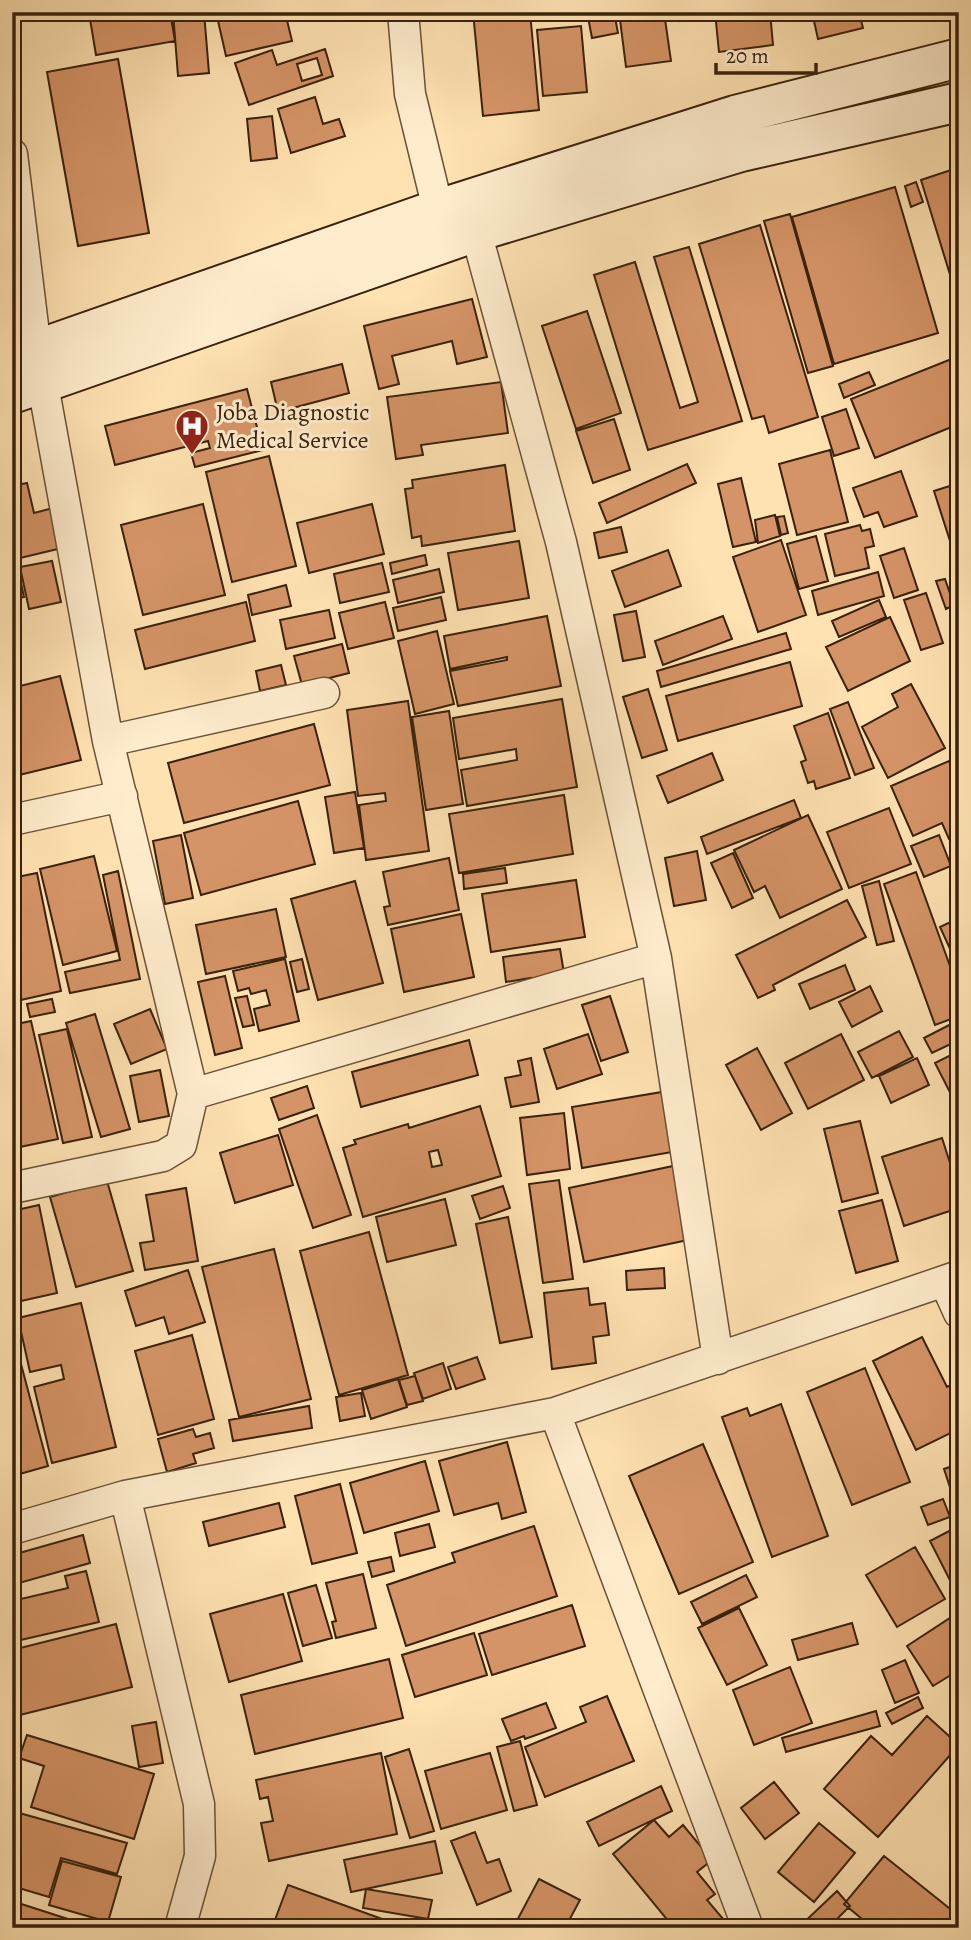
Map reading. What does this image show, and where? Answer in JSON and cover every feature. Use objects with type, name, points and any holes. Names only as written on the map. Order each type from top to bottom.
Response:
[{"type":"main road","points":[[26,372],[438,209],[735,115],[959,58]]},
{"type":"main road","points":[[26,372],[741,152],[959,102]]},
{"type":"street","points":[[403,12],[410,94],[438,209]]},
{"type":"street","points":[[12,154],[26,372],[108,741],[194,1094],[181,1145],[163,1156],[12,1188]]},
{"type":"street","points":[[476,232],[561,542],[656,958],[718,1359]]},
{"type":"street","points":[[108,741],[324,693]]},
{"type":"street","points":[[12,820],[121,796]]},
{"type":"street","points":[[194,1094],[656,958]]},
{"type":"street","points":[[12,1529],[125,1496],[555,1413],[952,1279],[959,1313]]},
{"type":"street","points":[[555,1413],[748,1928]]},
{"type":"street","points":[[125,1496],[199,1804],[200,1856],[180,1928]]},
{"type":"building","points":[[170,12],[175,41],[96,55],[89,13]]},
{"type":"building","points":[[173,12],[204,12],[209,73],[178,76]]},
{"type":"building","points":[[216,12],[285,12],[292,41],[226,56]]},
{"type":"building","points":[[473,12],[530,12],[539,110],[483,116]]},
{"type":"building","points":[[587,12],[614,12],[618,33],[592,38]]},
{"type":"building","points":[[619,12],[664,12],[671,61],[626,67]]},
{"type":"building","points":[[678,12],[710,12],[710,14],[680,21]]},
{"type":"building","points":[[715,12],[770,12],[773,45],[719,52]]},
{"type":"building","points":[[812,12],[859,12],[863,28],[818,39]]},
{"type":"building","points":[[581,26],[587,92],[543,96],[537,30]]},
{"type":"building","points":[[325,49],[333,76],[249,105],[235,63],[272,50],[277,65]],"holes":[[[317,58],[322,75],[302,81],[297,64]]]},
{"type":"building","points":[[118,59],[149,233],[78,246],[47,72]]},
{"type":"building","points":[[315,97],[323,124],[339,119],[345,136],[291,153],[278,109]]},
{"type":"building","points":[[272,116],[277,158],[251,161],[247,119]]},
{"type":"building","points":[[951,170],[959,195],[959,304],[921,180]]},
{"type":"building","points":[[916,182],[923,202],[911,207],[905,186]]},
{"type":"building","points":[[895,187],[938,333],[834,364],[792,217]]},
{"type":"building","points":[[790,214],[833,366],[808,373],[764,221]]},
{"type":"building","points":[[760,225],[818,417],[769,433],[764,416],[752,419],[699,244]]},
{"type":"building","points":[[689,247],[742,421],[648,450],[594,275],[635,262],[680,408],[698,402],[654,257]]},
{"type":"building","points":[[472,299],[487,357],[457,364],[452,341],[392,356],[399,384],[379,389],[364,326]]},
{"type":"building","points":[[587,311],[621,413],[576,429],[542,326]]},
{"type":"building","points":[[959,356],[959,424],[875,458],[851,399]]},
{"type":"building","points":[[342,364],[349,393],[278,412],[271,382]]},
{"type":"building","points":[[869,372],[875,385],[844,398],[839,384]]},
{"type":"building","points":[[501,382],[508,433],[421,445],[423,455],[396,459],[387,397]]},
{"type":"building","points":[[247,389],[263,450],[195,467],[191,453],[210,448],[208,441],[115,465],[105,426]]},
{"type":"building","points":[[846,409],[859,448],[834,456],[822,417]]},
{"type":"building","points":[[614,419],[630,470],[593,483],[576,431]]},
{"type":"building","points":[[830,450],[848,522],[797,535],[779,464]]},
{"type":"building","points":[[269,456],[296,566],[232,582],[206,472]]},
{"type":"building","points":[[687,464],[696,483],[607,523],[599,503]]},
{"type":"building","points":[[505,465],[515,531],[422,546],[421,536],[412,538],[405,489],[413,488],[412,480]]},
{"type":"building","points":[[901,471],[917,516],[884,527],[878,512],[864,517],[853,488]]},
{"type":"building","points":[[741,478],[756,542],[733,547],[718,484]]},
{"type":"building","points":[[27,483],[34,513],[53,508],[62,548],[20,558],[12,527],[12,486]]},
{"type":"building","points":[[959,483],[959,538],[950,541],[934,491]]},
{"type":"building","points":[[203,504],[225,595],[143,615],[121,525]]},
{"type":"building","points":[[372,504],[384,554],[309,573],[297,523]]},
{"type":"building","points":[[775,515],[780,536],[758,543],[755,520]]},
{"type":"building","points":[[784,516],[788,533],[781,535],[777,517]]},
{"type":"building","points":[[860,525],[862,531],[870,529],[874,546],[865,548],[869,568],[835,576],[825,534]]},
{"type":"building","points":[[621,527],[627,552],[599,558],[594,533]]},
{"type":"building","points":[[816,536],[828,581],[799,589],[787,544]]},
{"type":"building","points":[[781,540],[806,615],[758,632],[733,557]]},
{"type":"building","points":[[519,541],[529,598],[458,610],[448,553]]},
{"type":"building","points":[[12,542],[24,597],[12,600]]},
{"type":"building","points":[[904,548],[918,590],[894,598],[880,556]]},
{"type":"building","points":[[668,550],[681,586],[625,607],[612,571]]},
{"type":"building","points":[[425,555],[427,565],[392,574],[390,563]]},
{"type":"building","points":[[52,561],[61,602],[29,609],[20,567]]},
{"type":"building","points":[[382,563],[389,592],[340,603],[334,574]]},
{"type":"building","points":[[439,569],[444,592],[398,603],[393,580]]},
{"type":"building","points":[[878,572],[884,596],[818,615],[812,591]]},
{"type":"building","points":[[945,579],[954,605],[946,609],[936,581]]},
{"type":"building","points":[[286,585],[291,606],[252,615],[248,595]]},
{"type":"building","points":[[926,593],[943,643],[921,650],[904,600]]},
{"type":"building","points":[[441,597],[446,620],[398,631],[393,608]]},
{"type":"building","points":[[879,600],[886,617],[839,637],[832,621]]},
{"type":"building","points":[[246,602],[255,641],[145,669],[135,630]]},
{"type":"building","points":[[385,602],[394,638],[348,649],[339,613]]},
{"type":"building","points":[[329,610],[335,638],[286,649],[280,620]]},
{"type":"building","points":[[636,611],[645,657],[623,661],[614,615]]},
{"type":"building","points":[[547,616],[561,686],[458,706],[450,671],[507,660],[507,657],[450,669],[444,636]]},
{"type":"building","points":[[723,616],[732,639],[663,665],[655,641]]},
{"type":"building","points":[[890,617],[910,661],[848,691],[826,647]]},
{"type":"building","points":[[437,631],[454,704],[415,714],[398,641]]},
{"type":"building","points":[[786,633],[791,649],[661,687],[657,671]]},
{"type":"building","points":[[342,644],[349,673],[302,685],[294,656]]},
{"type":"building","points":[[790,662],[802,706],[678,741],[666,696]]},
{"type":"building","points":[[281,665],[286,685],[260,691],[256,671]]},
{"type":"building","points":[[60,676],[81,760],[15,776],[12,764],[12,688]]},
{"type":"building","points":[[911,684],[945,748],[888,778],[862,727],[898,707],[892,694]]},
{"type":"building","points":[[648,689],[667,750],[642,758],[623,697]]},
{"type":"building","points":[[562,699],[577,787],[467,806],[461,770],[517,760],[516,749],[459,759],[453,718]]},
{"type":"building","points":[[408,701],[429,851],[366,860],[359,805],[386,801],[385,793],[358,796],[347,710]]},
{"type":"building","points":[[848,702],[874,768],[855,775],[830,709]]},
{"type":"building","points":[[449,711],[463,804],[426,810],[412,717]]},
{"type":"building","points":[[828,713],[850,778],[816,789],[814,781],[808,783],[801,762],[806,760],[794,726]]},
{"type":"building","points":[[314,724],[330,785],[184,823],[168,763]]},
{"type":"building","points":[[712,753],[723,780],[668,803],[657,776]]},
{"type":"building","points":[[949,761],[959,784],[959,835],[949,839],[942,823],[913,836],[891,786]]},
{"type":"building","points":[[355,792],[364,848],[334,853],[325,797]]},
{"type":"building","points":[[564,795],[573,854],[459,873],[449,814]]},
{"type":"building","points":[[794,800],[801,818],[707,854],[701,837]]},
{"type":"building","points":[[298,801],[315,864],[201,895],[184,833]]},
{"type":"building","points":[[889,808],[911,864],[849,888],[827,832]]},
{"type":"building","points":[[808,815],[842,889],[780,918],[765,886],[754,892],[734,850]]},
{"type":"building","points":[[181,835],[193,898],[165,904],[153,841]]},
{"type":"building","points":[[939,835],[951,866],[924,877],[911,846]]},
{"type":"building","points":[[697,851],[706,900],[674,906],[665,858]]},
{"type":"building","points":[[733,853],[753,898],[732,908],[711,863]]},
{"type":"building","points":[[94,856],[117,951],[63,965],[40,869]]},
{"type":"building","points":[[449,858],[459,910],[388,925],[384,907],[390,906],[383,872]]},
{"type":"building","points":[[505,868],[507,883],[464,889],[463,874]]},
{"type":"building","points":[[118,871],[140,979],[70,993],[65,972],[120,960],[103,875]]},
{"type":"building","points":[[916,872],[959,991],[959,1016],[935,1025],[884,884]]},
{"type":"building","points":[[37,873],[61,991],[12,1002],[12,878]]},
{"type":"building","points":[[576,880],[585,937],[491,952],[482,894]]},
{"type":"building","points":[[355,881],[383,983],[318,1000],[291,899]]},
{"type":"building","points":[[879,881],[894,941],[877,945],[862,886]]},
{"type":"building","points":[[847,900],[866,937],[773,985],[775,990],[758,998],[736,955]]},
{"type":"building","points":[[276,909],[286,957],[206,974],[196,925]]},
{"type":"building","points":[[461,914],[474,977],[404,992],[391,929]]},
{"type":"building","points":[[959,918],[959,948],[951,951],[940,927]]},
{"type":"building","points":[[560,949],[564,973],[533,986],[531,978],[506,982],[503,957]]},
{"type":"building","points":[[285,959],[299,1021],[259,1031],[254,1009],[270,1005],[266,990],[251,994],[249,988],[238,991],[233,971]]},
{"type":"building","points":[[302,959],[309,989],[297,992],[290,962]]},
{"type":"building","points":[[845,965],[855,990],[810,1009],[799,984]]},
{"type":"building","points":[[225,976],[242,1048],[215,1055],[198,982]]},
{"type":"building","points":[[870,986],[882,1011],[852,1027],[839,1002]]},
{"type":"building","points":[[247,996],[254,1025],[243,1027],[235,998]]},
{"type":"building","points":[[610,996],[628,1052],[601,1061],[582,1005]]},
{"type":"building","points":[[52,999],[55,1012],[30,1017],[27,1004]]},
{"type":"building","points":[[150,1009],[167,1049],[131,1064],[114,1024]]},
{"type":"building","points":[[95,1014],[130,1129],[101,1137],[66,1023]]},
{"type":"building","points":[[959,1020],[959,1040],[932,1053],[924,1038]]},
{"type":"building","points":[[31,1021],[58,1139],[15,1148],[12,1138],[12,1025]]},
{"type":"building","points":[[67,1029],[92,1137],[63,1143],[39,1035]]},
{"type":"building","points":[[899,1031],[913,1057],[872,1078],[858,1052]]},
{"type":"building","points":[[588,1034],[602,1074],[557,1089],[544,1049]]},
{"type":"building","points":[[841,1034],[864,1080],[808,1109],[785,1063]]},
{"type":"building","points":[[469,1040],[478,1075],[361,1107],[352,1072]]},
{"type":"building","points":[[757,1048],[792,1113],[761,1130],[726,1065]]},
{"type":"building","points":[[959,1051],[959,1110],[935,1063]]},
{"type":"building","points":[[531,1058],[539,1102],[511,1107],[505,1078],[521,1075],[518,1061]]},
{"type":"building","points":[[917,1058],[929,1085],[891,1103],[879,1076]]},
{"type":"building","points":[[160,1070],[169,1116],[139,1122],[130,1076]]},
{"type":"building","points":[[307,1086],[314,1108],[279,1120],[271,1098]]},
{"type":"building","points":[[662,1092],[672,1152],[582,1168],[572,1107]]},
{"type":"building","points":[[480,1106],[501,1176],[363,1217],[343,1148],[356,1144],[354,1140],[408,1124],[409,1128]],"holes":[[[438,1150],[442,1165],[432,1167],[429,1152]]]},
{"type":"building","points":[[564,1113],[570,1169],[527,1175],[520,1118]]},
{"type":"building","points":[[317,1115],[351,1215],[313,1228],[279,1129]]},
{"type":"building","points":[[860,1121],[878,1193],[842,1202],[824,1129]]},
{"type":"building","points":[[278,1135],[293,1185],[235,1203],[220,1153]]},
{"type":"building","points":[[942,1138],[959,1191],[959,1208],[904,1226],[882,1157]]},
{"type":"building","points":[[673,1166],[688,1240],[584,1262],[569,1188]]},
{"type":"building","points":[[559,1180],[573,1279],[543,1283],[529,1184]]},
{"type":"building","points":[[107,1181],[133,1271],[76,1287],[50,1197]]},
{"type":"building","points":[[503,1186],[510,1208],[480,1219],[472,1196]]},
{"type":"building","points":[[186,1188],[198,1261],[145,1270],[140,1243],[154,1241],[146,1195]]},
{"type":"building","points":[[445,1199],[456,1245],[387,1262],[376,1217]]},
{"type":"building","points":[[882,1200],[898,1261],[856,1273],[839,1211]]},
{"type":"building","points":[[39,1205],[57,1293],[12,1303],[12,1211]]},
{"type":"building","points":[[508,1217],[532,1337],[500,1343],[476,1224]]},
{"type":"building","points":[[369,1232],[408,1375],[339,1395],[300,1251]]},
{"type":"building","points":[[274,1249],[311,1399],[239,1417],[202,1267]]},
{"type":"building","points":[[664,1268],[665,1288],[627,1290],[626,1271]]},
{"type":"building","points":[[188,1270],[205,1322],[169,1334],[164,1317],[136,1326],[125,1291]]},
{"type":"building","points":[[588,1288],[590,1305],[605,1303],[609,1335],[593,1337],[596,1363],[552,1369],[544,1293]]},
{"type":"building","points":[[81,1303],[116,1447],[52,1463],[34,1387],[64,1379],[61,1365],[30,1372],[18,1318]]},
{"type":"building","points":[[12,1330],[48,1466],[16,1475],[12,1461]]},
{"type":"building","points":[[192,1335],[214,1419],[158,1435],[135,1351]]},
{"type":"building","points":[[922,1337],[947,1387],[959,1381],[959,1429],[916,1450],[873,1361]]},
{"type":"building","points":[[477,1357],[485,1379],[456,1389],[448,1367]]},
{"type":"building","points":[[443,1363],[451,1389],[423,1399],[414,1373]]},
{"type":"building","points":[[865,1368],[910,1482],[852,1505],[807,1392]]},
{"type":"building","points":[[415,1376],[423,1401],[407,1405],[399,1380]]},
{"type":"building","points":[[398,1379],[407,1407],[371,1419],[362,1390]]},
{"type":"building","points":[[361,1393],[365,1416],[340,1421],[336,1397]]},
{"type":"building","points":[[781,1404],[828,1536],[772,1557],[722,1417],[747,1408],[750,1416]]},
{"type":"building","points":[[309,1406],[312,1428],[233,1441],[229,1420]]},
{"type":"building","points":[[193,1429],[196,1437],[210,1433],[214,1448],[193,1454],[196,1463],[167,1472],[158,1439]]},
{"type":"building","points":[[507,1442],[526,1512],[502,1519],[498,1503],[454,1515],[439,1461]]},
{"type":"building","points":[[703,1444],[753,1562],[679,1594],[629,1476]]},
{"type":"building","points":[[425,1461],[439,1511],[364,1533],[350,1483]]},
{"type":"building","points":[[959,1464],[959,1505],[956,1506],[944,1469]]},
{"type":"building","points":[[340,1484],[357,1553],[312,1564],[295,1496]]},
{"type":"building","points":[[943,1499],[950,1517],[928,1525],[921,1507]]},
{"type":"building","points":[[279,1503],[285,1527],[209,1546],[203,1522]]},
{"type":"building","points":[[429,1524],[435,1547],[400,1556],[395,1533]]},
{"type":"building","points":[[534,1526],[557,1596],[406,1646],[387,1585],[455,1562],[452,1553]]},
{"type":"building","points":[[959,1526],[959,1598],[930,1541]]},
{"type":"building","points":[[83,1535],[90,1563],[12,1585],[12,1555]]},
{"type":"building","points":[[915,1547],[945,1599],[897,1627],[866,1575]]},
{"type":"building","points":[[391,1557],[394,1571],[372,1577],[368,1562]]},
{"type":"building","points":[[86,1571],[99,1622],[12,1642],[12,1601],[68,1588],[65,1576]]},
{"type":"building","points":[[363,1574],[376,1628],[336,1638],[332,1622],[336,1621],[326,1583]]},
{"type":"building","points":[[746,1575],[757,1597],[702,1624],[691,1602]]},
{"type":"building","points":[[316,1585],[332,1638],[303,1646],[288,1593]]},
{"type":"building","points":[[283,1594],[302,1661],[229,1682],[210,1614]]},
{"type":"building","points":[[572,1605],[585,1646],[492,1675],[479,1634]]},
{"type":"building","points":[[739,1608],[767,1665],[727,1685],[698,1628]]},
{"type":"building","points":[[950,1618],[959,1633],[959,1670],[933,1686],[907,1646]]},
{"type":"building","points":[[852,1623],[858,1644],[798,1660],[792,1640]]},
{"type":"building","points":[[116,1624],[132,1687],[12,1717],[12,1650]]},
{"type":"building","points":[[474,1633],[487,1675],[415,1697],[402,1655]]},
{"type":"building","points":[[389,1659],[403,1718],[255,1754],[241,1695]]},
{"type":"building","points":[[905,1660],[919,1693],[895,1703],[882,1670]]},
{"type":"building","points":[[790,1667],[812,1723],[754,1745],[733,1690]]},
{"type":"building","points":[[607,1696],[634,1761],[545,1797],[525,1747],[586,1722],[580,1707]]},
{"type":"building","points":[[918,1697],[923,1708],[892,1724],[886,1713]]},
{"type":"building","points":[[546,1703],[556,1728],[511,1741],[502,1719]]},
{"type":"building","points":[[876,1711],[880,1726],[786,1752],[782,1738]]},
{"type":"building","points":[[927,1716],[959,1745],[878,1837],[824,1789],[871,1736],[892,1755]]},
{"type":"building","points":[[156,1722],[163,1763],[139,1767],[132,1726]]},
{"type":"building","points":[[27,1735],[154,1774],[134,1839],[31,1807],[44,1766],[19,1758]]},
{"type":"building","points":[[520,1741],[537,1805],[514,1811],[497,1747]]},
{"type":"building","points":[[409,1749],[434,1831],[410,1838],[385,1757]]},
{"type":"building","points":[[381,1753],[397,1834],[269,1861],[261,1823],[273,1821],[268,1797],[260,1799],[256,1780]]},
{"type":"building","points":[[490,1753],[507,1810],[441,1829],[425,1771]]},
{"type":"building","points":[[774,1782],[799,1813],[765,1839],[741,1808]]},
{"type":"building","points":[[661,1786],[672,1811],[599,1846],[587,1822]]},
{"type":"building","points":[[12,1811],[127,1843],[117,1874],[61,1858],[49,1897],[12,1886]]},
{"type":"building","points":[[654,1820],[669,1837],[683,1825],[712,1860],[697,1872],[715,1894],[707,1900],[729,1926],[727,1928],[674,1928],[613,1854]]},
{"type":"building","points":[[819,1823],[855,1853],[814,1902],[778,1872]]},
{"type":"building","points":[[475,1832],[487,1863],[499,1859],[511,1891],[477,1905],[451,1841]]},
{"type":"building","points":[[435,1841],[442,1873],[351,1892],[344,1860]]},
{"type":"building","points":[[884,1856],[959,1916],[959,1928],[873,1928],[844,1904]]},
{"type":"building","points":[[62,1861],[121,1877],[108,1922],[49,1905]]},
{"type":"building","points":[[539,1879],[580,1900],[565,1928],[513,1928]]},
{"type":"building","points":[[288,1885],[407,1928],[272,1928]]},
{"type":"building","points":[[366,1889],[432,1900],[428,1919],[363,1908]]},
{"type":"building","points":[[837,1891],[850,1906],[828,1928],[798,1928]]},
{"type":"building","points":[[12,1901],[96,1928],[12,1928]]},
{"type":"place","name":"Joba Diagnostic Medical Service","points":[[192,456]]}]
